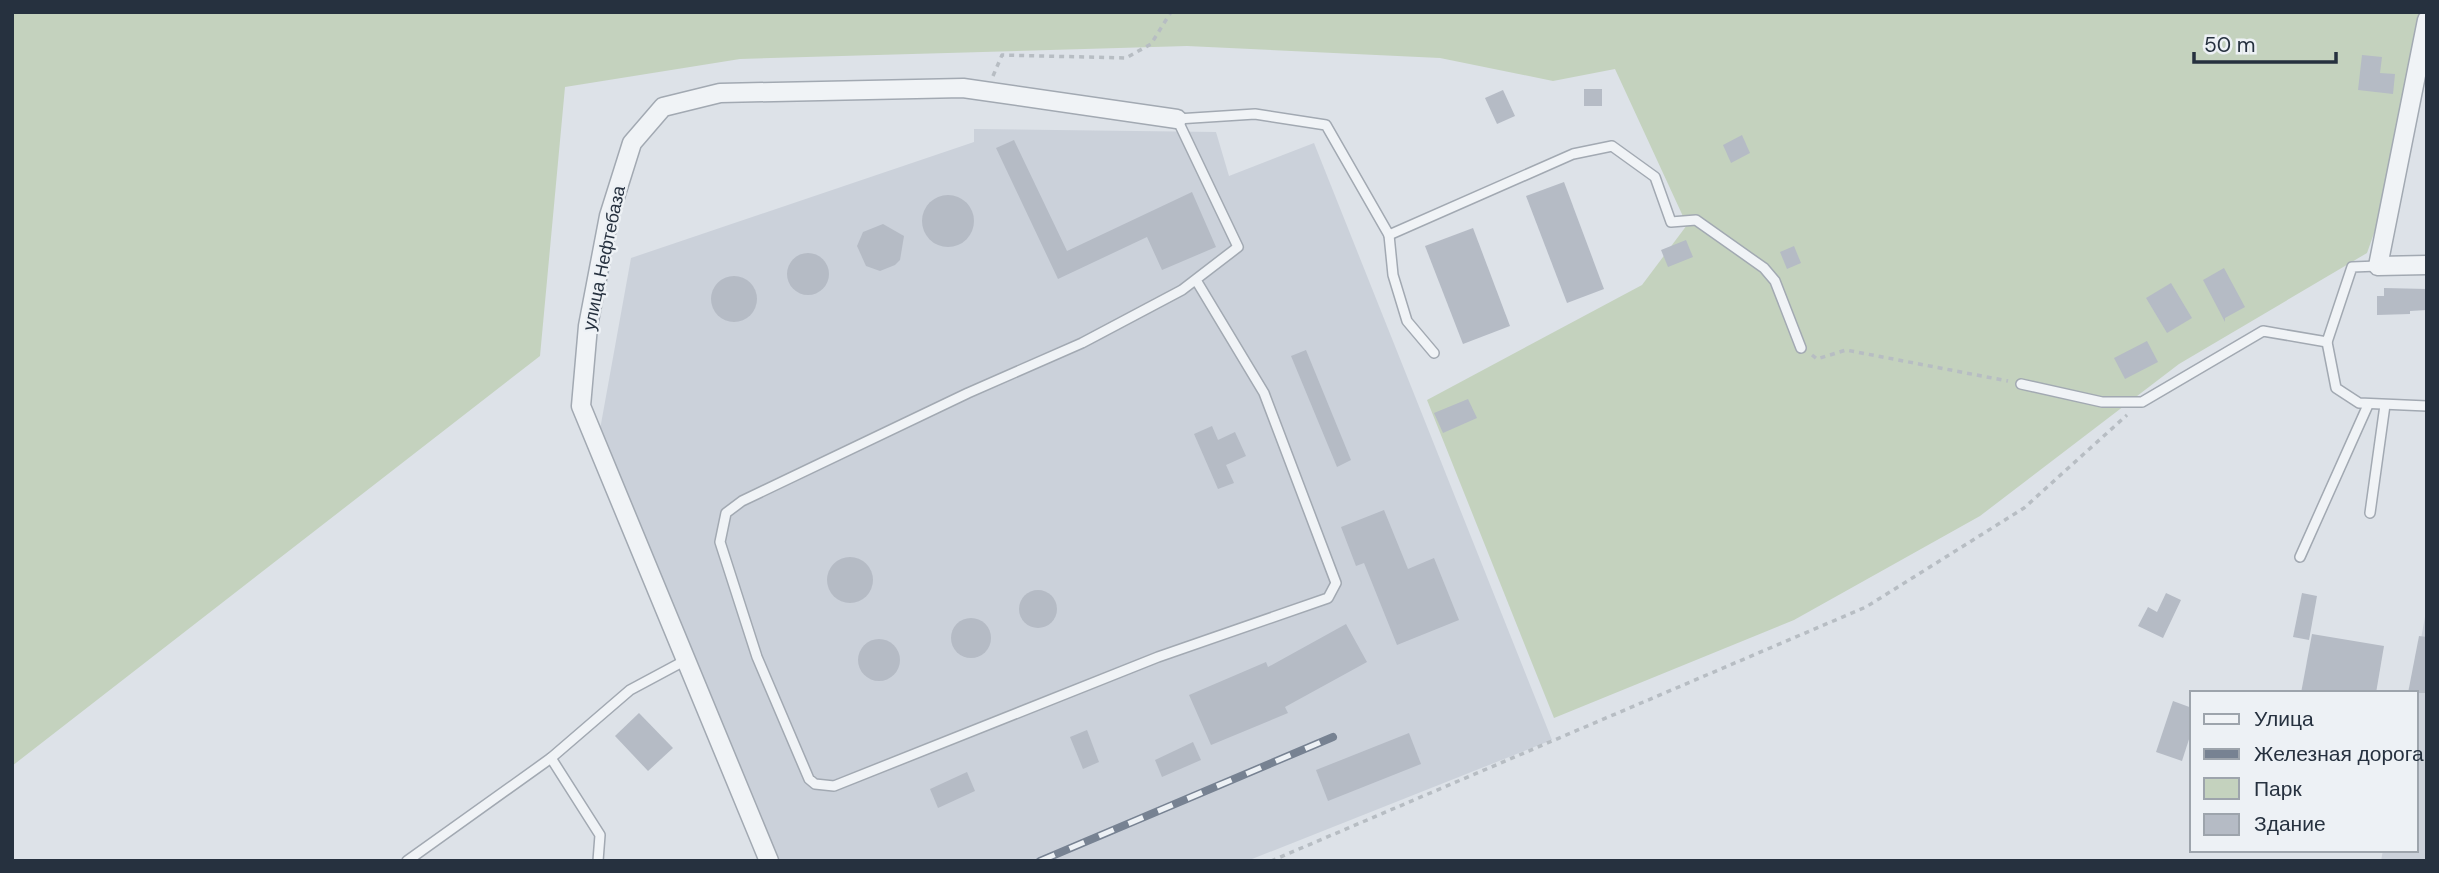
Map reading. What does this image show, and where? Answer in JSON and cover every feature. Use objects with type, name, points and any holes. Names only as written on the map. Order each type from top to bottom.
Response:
[{"type":"street","points":[[2427,20],[2378,266],[2427,265]]},
{"type":"street","name":"улица Нефтебаза","points":[[769,861],[581,406],[588,326],[609,216],[632,143],[663,107],[720,93],[962,88],[1177,119]]},
{"type":"lane","points":[[1196,280],[1264,393],[1336,583],[1328,598],[1158,657],[834,786],[815,784],[808,779],[757,657],[720,542],[726,513],[742,501],[968,393],[1082,343],[1196,280],[1238,247],[1177,119],[1255,114],[1326,125],[1389,235],[1393,275],[1407,321],[1434,353]]},
{"type":"lane","points":[[1389,235],[1573,154],[1612,146],[1654,177],[1671,222],[1696,220],[1764,268],[1775,281],[1801,348]]},
{"type":"lane","points":[[2378,266],[2351,267],[2327,342],[2336,388],[2359,403],[2368,405],[2427,406]]},
{"type":"lane","points":[[2021,384],[2102,402],[2142,402],[2263,331],[2327,342]]},
{"type":"lane","points":[[2300,557],[2368,405]]},
{"type":"lane","points":[[2370,513],[2385,405]]},
{"type":"lane","points":[[407,861],[551,758],[630,690],[687,660]]},
{"type":"lane","points":[[551,758],[600,835],[598,861]]},
{"type":"path","points":[[987,91],[1002,55],[1126,58],[1151,44],[1171,12]]},
{"type":"path","points":[[1801,348],[1817,359],[1846,350],[2021,384]]},
{"type":"path","points":[[1271,861],[1866,607],[2024,508],[2142,402]]},
{"type":"shaded area","points":[[974,129],[1216,132],[1229,176],[1314,143],[1552,740],[1247,861],[776,861],[599,435],[631,258],[974,142]]},
{"type":"shaded area","points":[[2427,606],[2427,861],[2381,861],[2383,852],[2418,852],[2418,691],[2411,691]]},
{"type":"green space","points":[[12,12],[2421,12],[2378,222],[2367,253],[2179,364],[1980,516],[1794,620],[1554,718],[1427,400],[1642,285],[1687,225],[1615,69],[1553,81],[1440,58],[1187,46],[740,59],[565,87],[540,356],[12,766]]},
{"type":"building","points":[[2362,55],[2382,57],[2380,73],[2395,74],[2393,94],[2358,90]]},
{"type":"building","points":[[1584,89],[1602,89],[1602,106],[1584,106]]},
{"type":"building","points":[[1503,90],[1515,116],[1497,124],[1485,98]]},
{"type":"building","points":[[1742,135],[1750,153],[1731,163],[1723,145]]},
{"type":"building","points":[[1014,140],[1067,251],[1192,192],[1216,247],[1162,270],[1147,237],[1058,279],[996,148]]},
{"type":"building","points":[[1564,182],[1604,289],[1567,303],[1526,196]]},
{"type":"building","points":[[948,195],[967,202],[974,221],[967,240],[948,247],[929,240],[922,221],[929,202]]},
{"type":"building","points":[[883,224],[904,236],[900,260],[880,271],[866,266],[857,246],[863,232]]},
{"type":"building","points":[[1473,228],[1510,326],[1463,344],[1425,246]]},
{"type":"building","points":[[1686,240],[1693,257],[1668,267],[1661,250]]},
{"type":"building","points":[[1794,246],[1801,263],[1787,269],[1780,252]]},
{"type":"building","points":[[808,253],[823,259],[829,274],[823,289],[808,295],[793,289],[787,274],[793,259]]},
{"type":"building","points":[[2224,268],[2245,307],[2225,318],[2225,322],[2203,280]]},
{"type":"building","points":[[734,276],[750,283],[757,299],[750,315],[734,322],[718,315],[711,299],[718,283]]},
{"type":"building","points":[[2171,283],[2192,318],[2167,333],[2146,298]]},
{"type":"building","points":[[2384,288],[2427,289],[2427,310],[2410,311],[2410,314],[2377,315],[2377,296],[2384,296]]},
{"type":"building","points":[[2147,341],[2158,362],[2125,379],[2114,358]]},
{"type":"building","points":[[1306,350],[1351,460],[1337,467],[1291,356]]},
{"type":"building","points":[[1468,399],[1477,418],[1443,433],[1434,413]]},
{"type":"building","points":[[1212,426],[1218,440],[1235,432],[1246,456],[1226,465],[1234,483],[1218,489],[1194,434]]},
{"type":"building","points":[[1384,510],[1408,569],[1434,558],[1459,620],[1397,645],[1364,563],[1356,566],[1341,527]]},
{"type":"building","points":[[850,557],[866,564],[873,580],[866,596],[850,603],[834,596],[827,580],[834,564]]},
{"type":"building","points":[[1038,590],[1051,596],[1057,609],[1051,622],[1038,628],[1025,622],[1019,609],[1025,596]]},
{"type":"building","points":[[2166,593],[2181,600],[2163,638],[2138,626],[2148,607],[2157,612]]},
{"type":"building","points":[[2302,593],[2317,596],[2309,640],[2293,637]]},
{"type":"building","points":[[971,618],[979,619],[985,624],[990,630],[990,646],[985,652],[979,657],[971,658],[963,657],[957,652],[952,646],[951,638],[952,630],[957,624],[963,619]]},
{"type":"building","points":[[1346,624],[1367,662],[1285,707],[1288,713],[1211,745],[1189,695],[1266,662],[1268,667]]},
{"type":"building","points":[[2312,634],[2384,646],[2376,691],[2301,691]]},
{"type":"building","points":[[2419,636],[2427,637],[2427,693],[2408,691]]},
{"type":"building","points":[[879,639],[894,645],[900,660],[894,675],[879,681],[864,675],[858,660],[864,645]]},
{"type":"building","points":[[2173,701],[2190,707],[2190,736],[2182,761],[2156,752]]},
{"type":"building","points":[[639,713],[673,748],[648,771],[615,736]]},
{"type":"building","points":[[1087,730],[1099,762],[1083,769],[1070,737]]},
{"type":"building","points":[[1409,733],[1421,764],[1328,801],[1316,770]]},
{"type":"building","points":[[1193,742],[1201,760],[1162,777],[1155,760]]},
{"type":"building","points":[[967,772],[975,791],[938,808],[930,789]]},
{"type":"railway","points":[[1040,861],[1333,737]]}]
